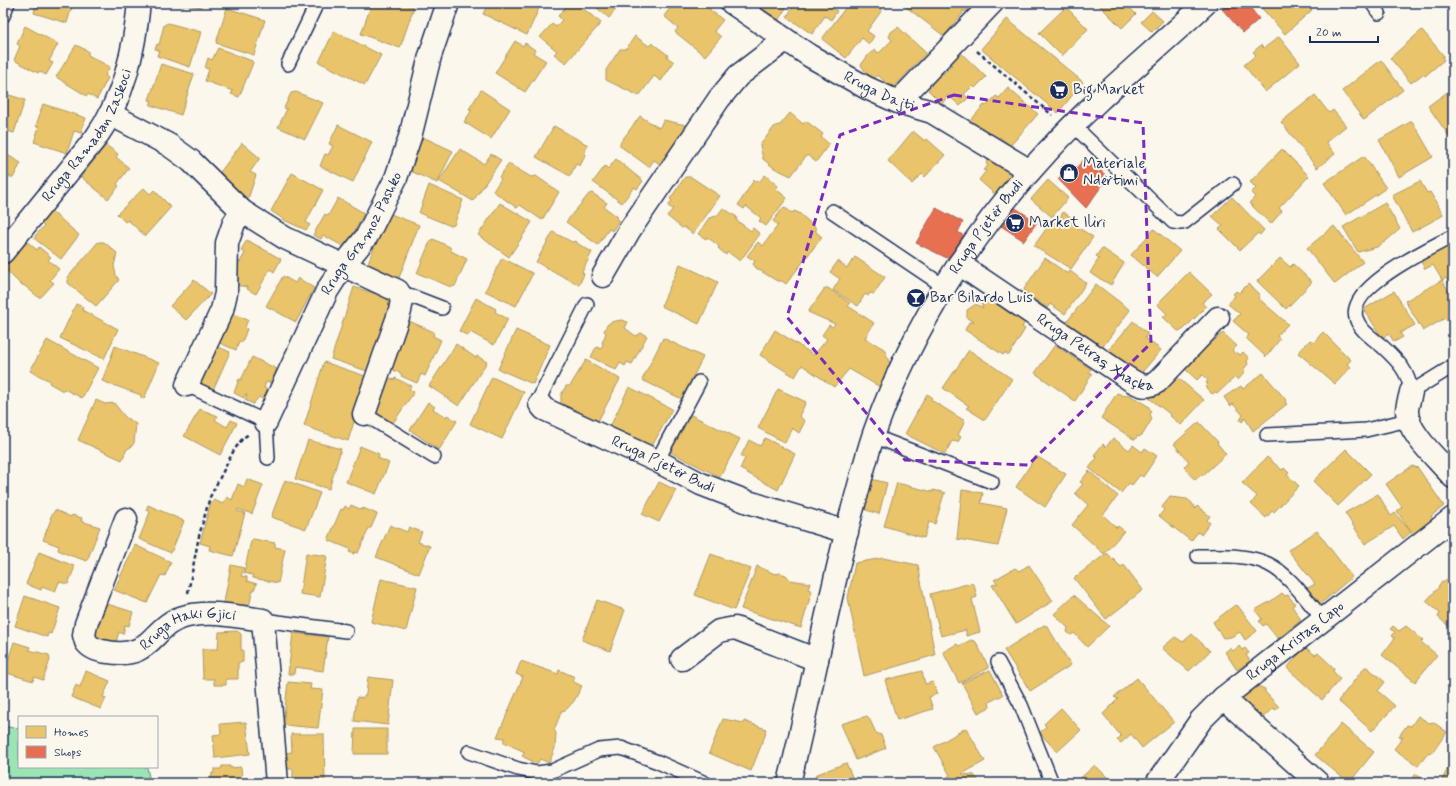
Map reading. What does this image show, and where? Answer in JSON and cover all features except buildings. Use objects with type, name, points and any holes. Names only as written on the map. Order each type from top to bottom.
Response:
[{"type":"street","name":"Rruga Ramadan Zaskoci","points":[[3,252],[95,139],[110,114],[123,84],[133,50],[139,3]]},
{"type":"street","name":"Rruga Gramoz Pashko","points":[[266,422],[327,291],[343,266],[367,236],[396,178],[410,137],[430,56],[448,3]]},
{"type":"street","name":"Rruga Dajti","points":[[732,3],[785,40],[868,88],[898,102],[932,112],[1030,171]]},
{"type":"street","points":[[898,102],[922,74],[992,3]]},
{"type":"street","name":"Rruga Pjetër Budi","points":[[789,783],[847,532],[874,436],[904,361],[959,264],[1030,171],[1074,126],[1206,3]]},
{"type":"street","points":[[603,276],[629,231],[719,99],[738,76],[785,40]]},
{"type":"street","points":[[110,114],[169,145],[192,161],[242,211],[285,238],[398,291],[402,300],[400,311],[364,414]]},
{"type":"street","points":[[187,384],[222,310],[226,293],[227,243],[234,223],[242,211]]},
{"type":"street","name":"Rruga Petraq Xhaçka","points":[[959,264],[1129,379],[1145,387],[1151,386],[1157,382],[1218,318]]},
{"type":"street","points":[[1411,392],[1407,410],[1408,420],[1419,439],[1453,477]]},
{"type":"street","name":"Rruga Pjetër Budi","points":[[540,404],[544,409],[657,461],[701,484],[748,502],[847,532]]},
{"type":"street","name":"Rruga Kristaq Capo","points":[[1157,783],[1184,742],[1201,720],[1223,698],[1453,518]]},
{"type":"street","name":"Rruga Haki Gjici","points":[[126,519],[86,624],[84,635],[86,642],[98,650],[131,653],[147,645],[170,623],[183,617],[210,614],[263,620]]},
{"type":"street","points":[[263,620],[277,783]]},
{"type":"street","points":[[682,659],[719,631],[735,628],[817,660]]},
{"type":"street","points":[[1223,698],[1318,783]]},
{"type":"lane","points":[[3,16],[8,3]]},
{"type":"lane","points":[[288,64],[317,3]]},
{"type":"lane","points":[[1074,126],[1164,215],[1177,224],[1186,222],[1233,184]]},
{"type":"lane","points":[[832,211],[945,287]]},
{"type":"lane","points":[[1449,238],[1387,272],[1364,296],[1355,310],[1356,318],[1362,328],[1396,359],[1404,370],[1410,380],[1411,392],[1453,366]]},
{"type":"lane","points":[[398,291],[442,308]]},
{"type":"lane","name":"Rruga Pjetër Budi","points":[[540,404],[539,399],[587,304]]},
{"type":"lane","points":[[657,461],[699,382]]},
{"type":"lane","points":[[187,384],[266,422]]},
{"type":"lane","points":[[364,414],[434,457]]},
{"type":"lane","points":[[1267,435],[1366,430],[1408,420]]},
{"type":"lane","name":"Rruga Gramoz Pashko","points":[[266,422],[268,458]]},
{"type":"lane","points":[[874,436],[992,482]]},
{"type":"lane","points":[[1198,556],[1233,557],[1255,560],[1268,564],[1280,571],[1323,619]]},
{"type":"lane","points":[[263,620],[346,631]]},
{"type":"lane","points":[[998,662],[1021,705],[1052,783]]},
{"type":"lane","points":[[469,752],[537,774],[552,771],[599,750],[621,748],[658,762],[705,783]]},
{"type":"path","points":[[960,37],[1044,108]]},
{"type":"path","points":[[183,617],[203,518],[210,497],[234,450]]},
{"type":"highlighted area","points":[[954,95],[1143,123],[1151,343],[1028,465],[905,460],[787,317],[840,135]]},
{"type":"green space","points":[[3,726],[18,729],[18,768],[147,768],[150,783],[3,783]]},
{"type":"place","name":"Big Market","points":[[1059,90]]},
{"type":"place","name":"Materiale Ndërtimi","points":[[1069,173]]},
{"type":"place","name":"Market Iliri","points":[[1015,223]]},
{"type":"place","name":"Bar Bilardo Luis","points":[[916,298]]}]
